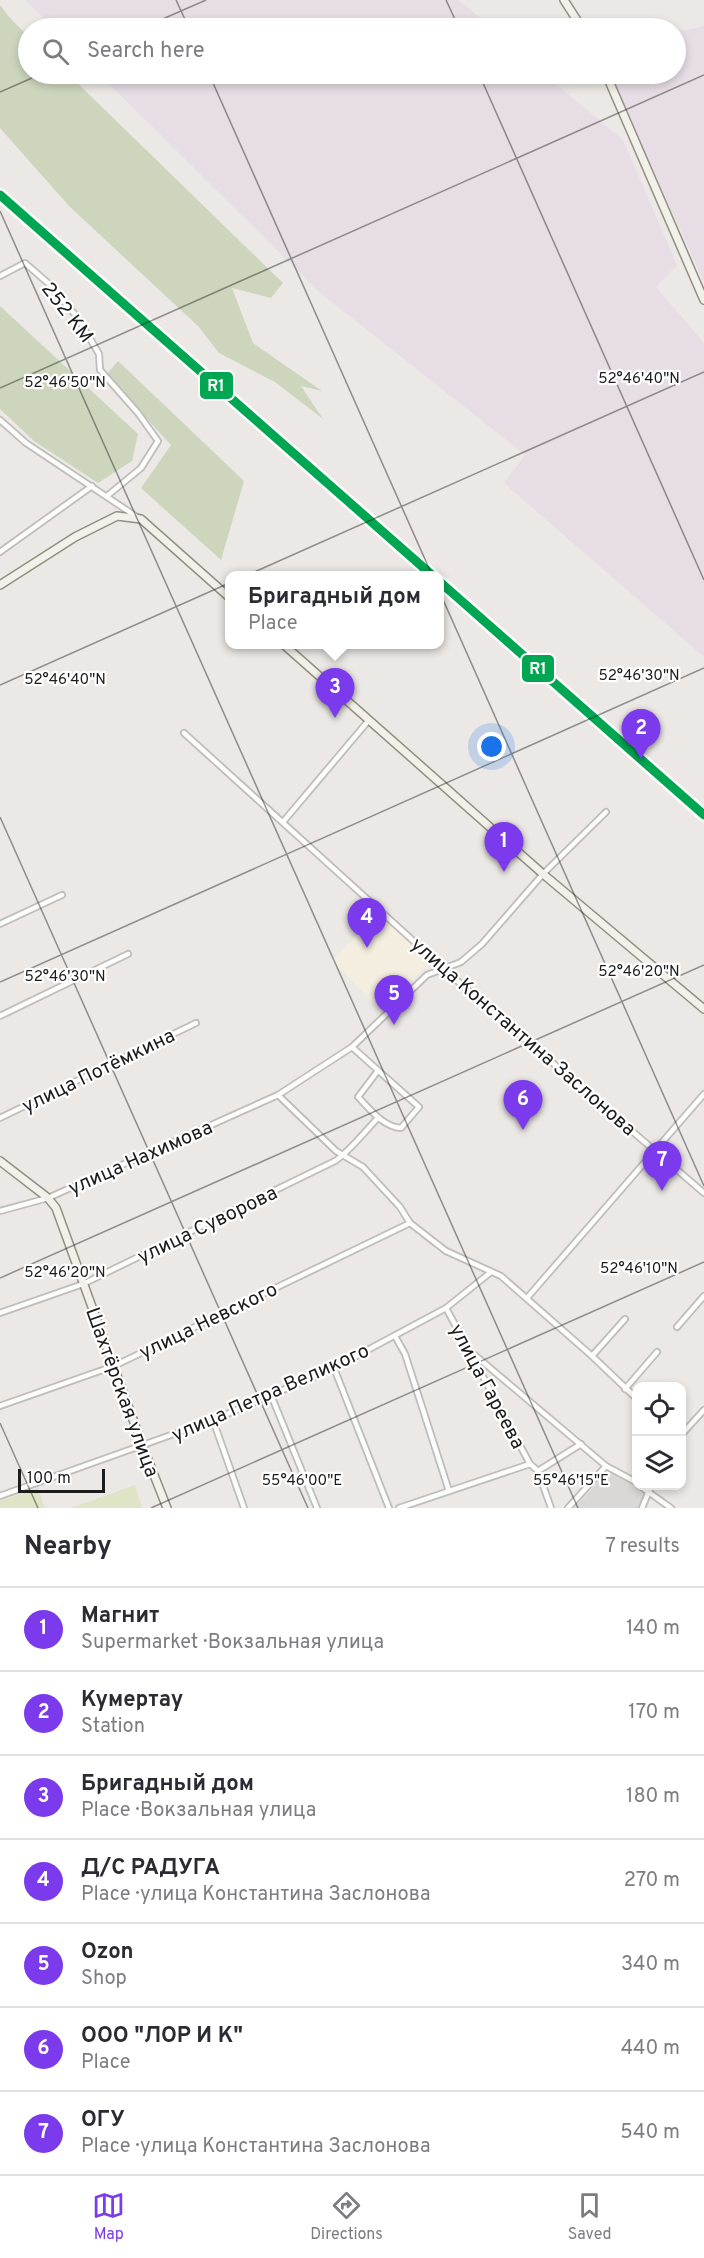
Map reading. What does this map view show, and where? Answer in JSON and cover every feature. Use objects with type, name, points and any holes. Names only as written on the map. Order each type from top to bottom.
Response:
[{"type":"main road","points":[[564,0],[576,18]]},
{"type":"main road","points":[[610,84],[704,300]]},
{"type":"main road","points":[[0,585],[75,537],[117,516],[141,519],[225,594]]},
{"type":"main road","points":[[288,649],[543,874],[704,1009]]},
{"type":"main road","name":"Шахтёрская улица","points":[[0,1161],[48,1198],[56,1208],[167,1508]]},
{"type":"street","name":"252 КМ","points":[[0,276],[25,263],[48,283],[83,327],[99,354],[100,370],[138,413],[158,441],[141,468],[107,496]]},
{"type":"street","points":[[0,420],[26,443],[141,519]]},
{"type":"street","points":[[0,552],[92,486]]},
{"type":"street","points":[[283,822],[369,720]]},
{"type":"street","name":"улица Константина Заслонова","points":[[184,733],[445,969],[704,1193]]},
{"type":"street","name":"улица Нахимова","points":[[0,1211],[48,1198],[278,1095],[352,1047],[428,975],[461,963],[482,944],[543,874],[606,812]]},
{"type":"street","points":[[0,924],[62,895]]},
{"type":"street","points":[[0,1016],[128,954]]},
{"type":"street","name":"улица Потёмкина","points":[[0,1118],[196,1023]]},
{"type":"street","points":[[352,1047],[418,1107],[401,1128],[393,1128],[378,1118],[358,1097],[377,1072]]},
{"type":"street","points":[[527,1298],[704,1094]]},
{"type":"street","points":[[278,1095],[336,1150],[363,1167],[400,1207],[410,1223],[446,1251],[501,1276],[592,1356],[632,1395]]},
{"type":"street","points":[[345,1154],[348,1148],[378,1118]]},
{"type":"street","name":"улица Суворова","points":[[0,1313],[83,1284],[345,1154]]},
{"type":"street","name":"улица Невского","points":[[0,1406],[114,1366],[410,1223]]},
{"type":"street","name":"улица Петра Великого","points":[[0,1496],[143,1447],[213,1420],[334,1368],[446,1308],[491,1272]]},
{"type":"street","points":[[677,1327],[704,1296]]},
{"type":"street","name":"улица Гареева","points":[[446,1308],[530,1464]]},
{"type":"street","points":[[592,1356],[625,1319]]},
{"type":"street","points":[[395,1336],[405,1354],[449,1491]]},
{"type":"street","points":[[470,1351],[606,1466],[632,1480]]},
{"type":"street","points":[[625,1389],[657,1352]]},
{"type":"street","points":[[334,1368],[389,1508]]},
{"type":"street","points":[[271,1395],[317,1508]]},
{"type":"street","points":[[686,1430],[704,1410]]},
{"type":"street","points":[[213,1420],[244,1508]]},
{"type":"street","points":[[538,1471],[580,1444]]},
{"type":"street","points":[[399,1508],[530,1464],[538,1471],[551,1508]]},
{"type":"street","points":[[568,1508],[606,1466]]},
{"type":"street","points":[[646,1490],[671,1508]]},
{"type":"street","points":[[642,1508],[650,1490]]},
{"type":"shaded area","points":[[25,0],[459,0],[480,18],[44,18]]},
{"type":"shaded area","points":[[704,26],[704,282],[615,84],[686,84],[686,30]]},
{"type":"shaded area","points":[[109,84],[556,84],[623,140],[677,265],[656,287],[704,343],[704,657],[504,483],[525,455],[318,291]]},
{"type":"shaded area","points":[[377,913],[433,962],[378,1008],[332,961]]},
{"type":"shaded area","points":[[608,1472],[631,1482],[632,1490],[640,1490],[646,1495],[639,1508],[574,1508]]},
{"type":"green space","points":[[0,5],[18,26],[18,84],[78,84],[283,283],[271,298],[232,288],[253,343],[322,391],[301,386],[323,419],[275,382],[219,353],[198,326],[69,206],[0,128]]},
{"type":"green space","points":[[0,306],[138,434],[132,461],[98,483],[34,441],[0,409]]},
{"type":"green space","points":[[118,361],[244,481],[221,560],[141,488],[171,445],[106,375]]},
{"type":"green space","points":[[135,1485],[142,1508],[71,1508]]},
{"type":"green space","points":[[38,1488],[45,1508],[0,1508],[0,1501]]},
{"type":"railway","points":[[151,328],[427,571]]},
{"type":"railway","points":[[444,586],[704,815]]},
{"type":"transit line","name":"R1","points":[[0,195],[427,571]]},
{"type":"transit line","name":"R1","points":[[444,586],[704,815]]},
{"type":"place","name":"Бригадный дом","points":[[335,718]]},
{"type":"place","name":"Кумертау","points":[[641,759]]},
{"type":"place","name":"Магнит","points":[[504,872]]},
{"type":"place","name":"Д/С РАДУГА","points":[[367,948]]},
{"type":"place","name":"Ozon","points":[[394,1025]]},
{"type":"place","name":"ООО \"ЛОР И К\"","points":[[523,1130]]},
{"type":"place","name":"ОГУ","points":[[662,1191]]}]
